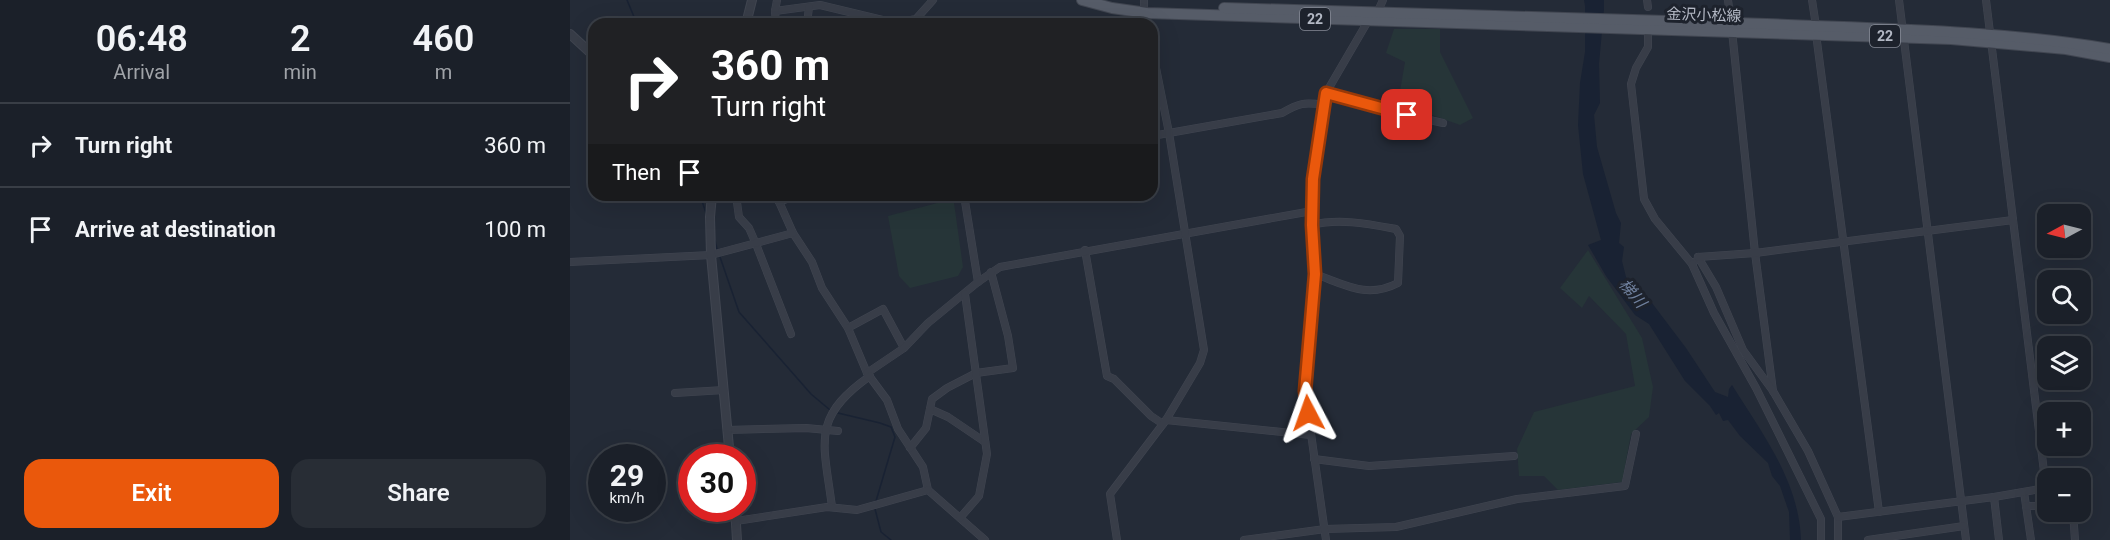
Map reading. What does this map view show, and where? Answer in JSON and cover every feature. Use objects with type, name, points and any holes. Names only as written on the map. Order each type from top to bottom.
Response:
[{"type":"main road","name":"金沢小松線","points":[[1082,0],[1112,8],[1146,10],[1903,33],[2066,42],[2110,49]]},
{"type":"main road","name":"金沢小松線","points":[[1110,0],[1146,10]]},
{"type":"main road","name":"金沢小松線","points":[[1991,38],[2110,57]]},
{"type":"street","points":[[748,18],[752,0]]},
{"type":"street","points":[[776,18],[777,0]]},
{"type":"street","points":[[917,18],[933,0]]},
{"type":"street","points":[[1326,540],[1305,391],[1315,274],[1312,225],[1313,179],[1326,93],[1383,0]]},
{"type":"street","points":[[1728,0],[1755,253],[1773,391]]},
{"type":"street","points":[[1812,0],[1842,241],[1880,512]]},
{"type":"street","points":[[1899,0],[1966,540]]},
{"type":"street","points":[[1838,518],[2046,488],[1986,0]]},
{"type":"street","points":[[775,11],[820,5],[876,18]]},
{"type":"street","points":[[808,18],[809,7]]},
{"type":"street","points":[[570,34],[588,50]]},
{"type":"street","points":[[1648,36],[1648,47],[1636,68],[1631,84],[1644,198],[1655,219],[1692,264],[1714,313],[1756,388],[1821,519],[1821,540]]},
{"type":"street","points":[[1117,540],[1110,494],[1164,422],[1203,356],[1204,350],[1158,78]]},
{"type":"street","points":[[1326,93],[1443,123]]},
{"type":"street","points":[[1158,135],[1282,113],[1296,104],[1307,102],[1324,105]]},
{"type":"street","points":[[711,201],[710,216],[716,254],[729,444]]},
{"type":"street","points":[[737,201],[739,217],[749,228],[791,334]]},
{"type":"street","points":[[778,201],[793,233],[812,262],[822,288],[848,328],[869,374],[887,400],[898,429],[922,467],[928,490],[985,540]]},
{"type":"street","points":[[965,201],[978,282]]},
{"type":"street","points":[[832,507],[824,443],[826,429],[833,411],[857,385],[904,348],[928,323],[1000,267],[1312,211]]},
{"type":"street","points":[[1692,264],[1698,257],[1755,253],[2013,220]]},
{"type":"street","points":[[1312,225],[1328,221],[1385,227],[1396,229],[1400,236],[1398,283],[1385,290],[1369,292],[1315,274]]},
{"type":"street","points":[[570,262],[716,254],[793,233]]},
{"type":"street","points":[[1085,250],[1107,376],[1114,379],[1151,416],[1164,422],[1311,435]]},
{"type":"street","points":[[1698,257],[1716,287],[1743,350],[1773,391],[1808,451],[1838,518],[1839,540]]},
{"type":"street","points":[[910,448],[926,428],[932,399],[947,388],[976,373],[1013,368],[1008,336],[992,272]]},
{"type":"street","points":[[960,518],[979,496],[987,454],[965,294]]},
{"type":"street","points":[[848,328],[883,309],[904,348]]},
{"type":"street","points":[[675,393],[724,390]]},
{"type":"street","points":[[930,409],[948,417],[985,442]]},
{"type":"street","points":[[728,430],[826,429],[838,431]]},
{"type":"street","points":[[1244,540],[1325,529],[1396,527],[1517,499],[1624,486],[1636,434]]},
{"type":"street","points":[[1314,459],[1370,466],[1514,456]]},
{"type":"street","points":[[756,518],[809,508],[832,507],[857,510],[928,490]]},
{"type":"street","points":[[2024,492],[2031,540]]},
{"type":"street","points":[[1994,497],[1999,540]]},
{"type":"street","points":[[2026,506],[2037,506]]},
{"type":"street","points":[[736,522],[737,540]]},
{"type":"street","points":[[2074,522],[2075,540]]},
{"type":"street","points":[[1868,540],[1964,526]]},
{"type":"shaded area","points":[[1394,29],[1440,29],[1440,52],[1473,118],[1460,125],[1418,110],[1400,91],[1405,62],[1386,53]]},
{"type":"shaded area","points":[[945,201],[954,203],[963,267],[958,276],[910,288],[899,276],[888,216]]},
{"type":"shaded area","points":[[1588,250],[1642,338],[1653,387],[1649,417],[1631,434],[1622,482],[1558,490],[1544,476],[1519,476],[1517,449],[1534,412],[1635,386],[1626,334],[1589,296],[1582,308],[1560,288]]},
{"type":"water","name":"梯川","points":[[1584,0],[1604,0],[1599,64],[1600,103],[1594,115],[1597,147],[1621,223],[1619,243],[1624,247],[1622,261],[1626,277],[1652,303],[1715,392],[1728,397],[1732,385],[1777,458],[1786,478],[1799,518],[1801,540],[1790,540],[1789,512],[1780,486],[1772,476],[1768,463],[1740,436],[1728,420],[1723,421],[1719,413],[1716,415],[1685,381],[1649,324],[1635,315],[1606,276],[1588,245],[1601,240],[1583,174],[1578,125],[1580,83],[1585,52]]},
{"type":"waterway","points":[[627,0],[634,18]]},
{"type":"waterway","points":[[702,201],[706,213]]},
{"type":"waterway","points":[[715,241],[717,249]]},
{"type":"waterway","points":[[720,257],[739,312],[811,394],[830,410]]},
{"type":"waterway","points":[[838,413],[891,427],[895,437],[876,501]]},
{"type":"waterway","points":[[875,509],[881,532],[891,540]]},
{"type":"route","points":[[1308,413],[1305,391],[1315,274],[1312,225],[1313,179],[1326,93],[1407,115]]}]
